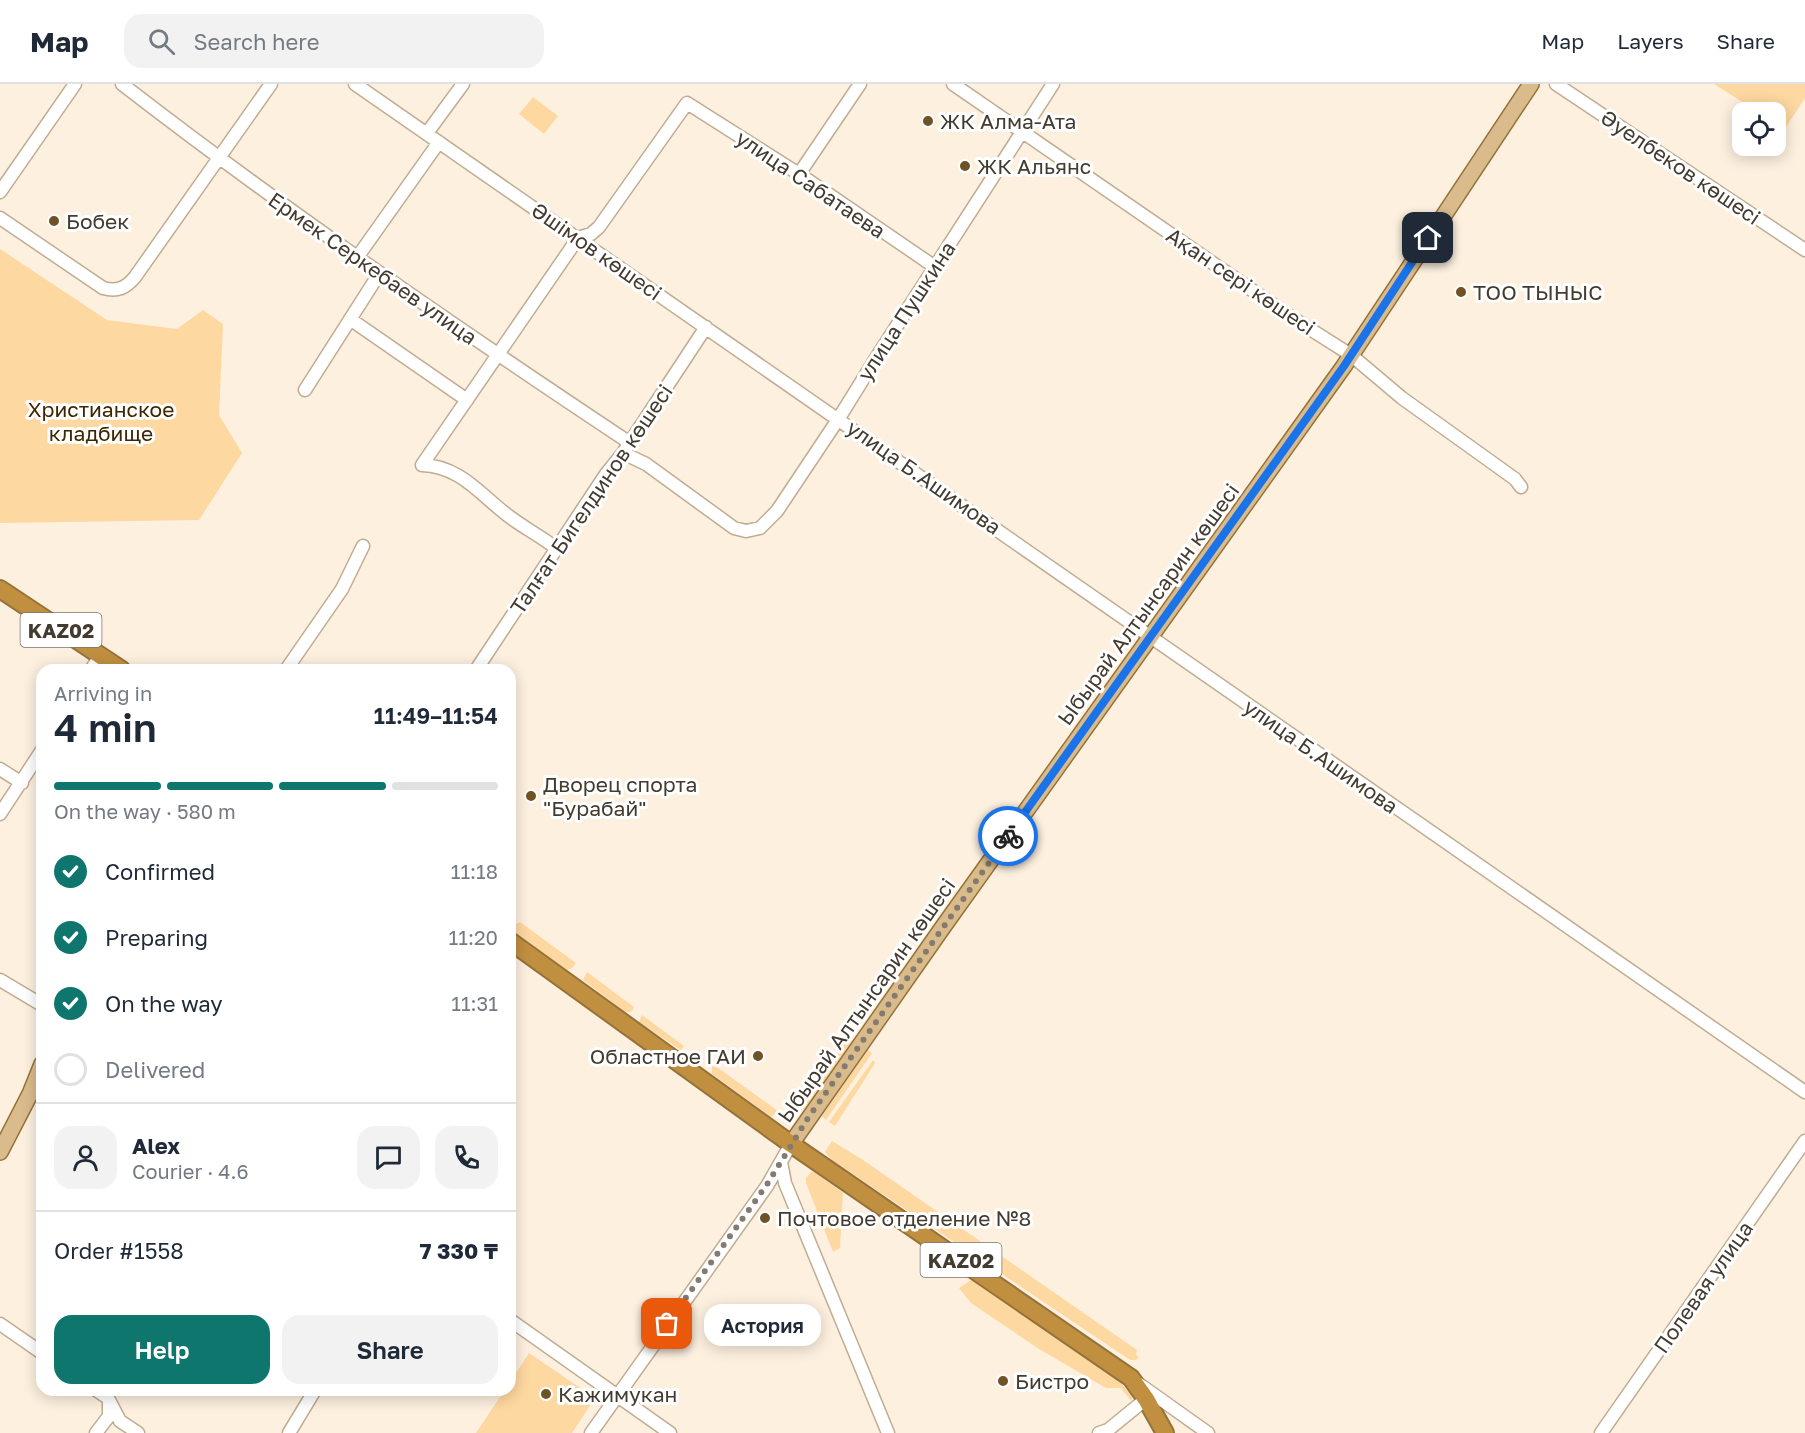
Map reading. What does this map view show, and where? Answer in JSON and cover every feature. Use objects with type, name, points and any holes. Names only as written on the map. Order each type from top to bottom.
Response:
[{"type":"highway","name":"KАZ02","points":[[0,591],[94,664]]},
{"type":"highway","name":"KАZ02","points":[[0,591],[113,664]]},
{"type":"highway","name":"KАZ02","points":[[516,945],[791,1144],[1131,1378],[1165,1433]]},
{"type":"main road","name":"Ыбырай Алтынсарин көшесі","points":[[791,1144],[1351,355],[1532,84]]},
{"type":"main road","points":[[0,1152],[36,1079]]},
{"type":"street","name":"Ермек Серкебаев улица","points":[[122,84],[356,259],[498,356],[627,448],[729,525],[740,530],[752,531]]},
{"type":"street","points":[[0,218],[104,288],[114,290],[125,287],[135,278],[271,84]]},
{"type":"street","name":"Әшімов көшесі","points":[[355,84],[839,418]]},
{"type":"street","points":[[427,133],[463,84]]},
{"type":"street","points":[[799,174],[860,84]]},
{"type":"street","name":"Ақан сері көшесі","points":[[953,84],[1351,355],[1402,398],[1515,479],[1521,487]]},
{"type":"street","name":"улица Пушкина","points":[[752,531],[770,520],[839,418],[1053,84]]},
{"type":"street","name":"Әуелбеков көшесі","points":[[1556,84],[1805,250]]},
{"type":"street","points":[[0,192],[71,85]]},
{"type":"street","name":"улица Сабатаева","points":[[578,238],[591,234],[599,227],[687,103],[799,174],[935,267]]},
{"type":"street","points":[[356,259],[439,141]]},
{"type":"street","points":[[557,549],[507,515],[458,474],[442,467],[422,465],[578,238]]},
{"type":"street","points":[[305,390],[379,274]]},
{"type":"street","points":[[350,319],[467,400]]},
{"type":"street","name":"Талғат Бигелдинов көшесі","points":[[480,664],[606,474],[627,448],[705,327]]},
{"type":"street","name":"улица Б.Ашимова","points":[[839,418],[1805,1092]]},
{"type":"street","points":[[290,664],[342,589],[363,546]]},
{"type":"street","points":[[0,814],[36,760]]},
{"type":"street","points":[[0,769],[22,783]]},
{"type":"street","points":[[0,980],[36,1001]]},
{"type":"street","name":"Полевая улица","points":[[1601,1433],[1805,1142]]},
{"type":"street","points":[[591,1433],[766,1186],[791,1144]]},
{"type":"street","points":[[781,1162],[785,1183],[888,1433]]},
{"type":"street","points":[[0,1324],[36,1349]]},
{"type":"street","points":[[516,1324],[670,1433]]},
{"type":"street","points":[[1131,1378],[1208,1433]]},
{"type":"street","points":[[105,1396],[120,1421],[138,1433]]},
{"type":"street","points":[[289,1433],[311,1396]]},
{"type":"street","points":[[96,1433],[109,1416],[111,1408],[108,1398]]},
{"type":"street","points":[[1099,1433],[1108,1430],[1146,1399]]},
{"type":"green space","points":[[1714,84],[1805,84],[1805,98],[1786,127],[1786,102],[1742,102]]},
{"type":"green space","points":[[533,97],[558,116],[544,134],[519,114]]},
{"type":"green space","name":"Христианское кладбище","points":[[0,249],[107,320],[177,329],[203,310],[223,324],[219,415],[242,453],[199,520],[0,523]]},
{"type":"green space","points":[[520,922],[576,963],[567,970],[516,933],[516,923]]},
{"type":"green space","points":[[587,972],[634,1007],[631,1012],[625,1012],[583,980]]},
{"type":"green space","points":[[642,1015],[684,1046],[681,1050],[639,1022]]},
{"type":"green space","points":[[848,1039],[853,1040],[801,1111],[799,1108]]},
{"type":"green space","points":[[868,1050],[872,1053],[826,1120],[822,1116]]},
{"type":"green space","points":[[873,1060],[875,1063],[835,1126],[829,1122]]},
{"type":"green space","points":[[714,1065],[778,1111],[771,1117],[712,1074]]},
{"type":"green space","points":[[832,1141],[863,1160],[1137,1350],[1136,1355],[1139,1357],[1136,1360],[1130,1360],[832,1160],[825,1152]]},
{"type":"green space","points":[[811,1172],[843,1193],[840,1248],[833,1252],[806,1183],[806,1178]]},
{"type":"green space","points":[[971,1280],[976,1280],[1098,1363],[1133,1396],[1131,1401],[1121,1388],[1106,1388],[1039,1349],[971,1303],[959,1288]]},
{"type":"green space","name":"Кажимукан","points":[[529,1353],[595,1398],[572,1433],[476,1433],[501,1396],[516,1396],[516,1373]]},
{"type":"way so far","points":[[667,1324],[777,1170],[808,1118],[1008,836]]},
{"type":"place","name":"ЖК Алма-Ата","points":[[928,121]]},
{"type":"place","name":"ЖК Альянс","points":[[965,166]]},
{"type":"place","name":"Бобек","points":[[54,221]]},
{"type":"place","name":"ТОО ТЫНЫС","points":[[1461,292]]},
{"type":"place","name":"Дворец спорта \"Бурабай\"","points":[[531,796]]},
{"type":"place","name":"Областное ГАИ","points":[[758,1056]]},
{"type":"place","name":"Почтовое отделение №8","points":[[765,1218]]},
{"type":"place","name":"Астория","points":[[667,1324]]},
{"type":"place","name":"Бистро","points":[[1003,1381]]},
{"type":"place","name":"Кажимукан","points":[[546,1394]]},
{"type":"route","points":[[1008,836],[1344,366],[1428,238]]}]
